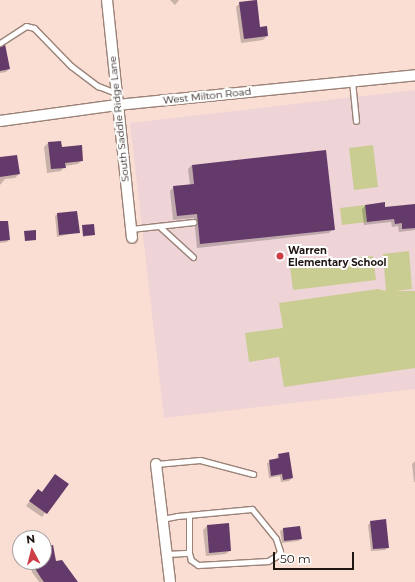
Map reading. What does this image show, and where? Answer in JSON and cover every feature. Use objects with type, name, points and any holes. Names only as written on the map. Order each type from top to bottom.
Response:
[{"type":"street","name":"South Saddle Ridge Lane","points":[[107,0],[117,105],[132,233]]},
{"type":"street","name":"West Milton Road","points":[[0,121],[117,105],[415,75]]},
{"type":"street","points":[[156,464],[170,582]]},
{"type":"lane","points":[[0,43],[26,26],[34,28],[71,66],[98,86],[116,93]]},
{"type":"lane","points":[[352,81],[356,121]]},
{"type":"lane","points":[[132,233],[159,226],[194,222]]},
{"type":"lane","points":[[159,226],[192,257]]},
{"type":"lane","points":[[156,464],[200,460],[253,474]]},
{"type":"lane","points":[[162,518],[189,515],[252,509],[280,546],[278,555],[268,561],[198,565],[191,560],[189,553],[189,515]]},
{"type":"lane","points":[[167,554],[189,553]]},
{"type":"shaded area","name":"Warren Elementary School","points":[[415,90],[415,389],[164,418],[130,123]]},
{"type":"green space","points":[[373,145],[378,187],[354,190],[349,148]]},
{"type":"green space","points":[[365,205],[367,222],[342,225],[340,208]]},
{"type":"green space","points":[[409,251],[412,289],[395,291],[415,291],[415,368],[284,387],[279,357],[249,362],[245,333],[283,328],[279,303],[378,289],[386,291],[383,254]]},
{"type":"green space","points":[[373,256],[376,280],[293,290],[290,266]]},
{"type":"building","points":[[257,0],[260,27],[267,26],[268,36],[244,39],[239,2]]},
{"type":"building","points":[[5,44],[10,69],[0,71],[0,47]]},
{"type":"building","points":[[61,141],[62,147],[82,145],[83,161],[65,163],[66,168],[51,169],[48,142]]},
{"type":"building","points":[[326,150],[335,230],[200,244],[197,214],[177,216],[173,186],[194,184],[192,165]]},
{"type":"building","points":[[17,155],[20,174],[0,177],[0,157]]},
{"type":"building","points":[[385,202],[385,207],[415,204],[415,228],[402,229],[402,223],[395,224],[394,219],[367,222],[365,205]]},
{"type":"building","points":[[77,211],[80,233],[59,235],[57,213]]},
{"type":"building","points":[[0,221],[8,221],[10,240],[0,241]]},
{"type":"building","points":[[94,224],[95,235],[83,236],[82,225]]},
{"type":"building","points":[[36,230],[36,240],[25,241],[24,231]]},
{"type":"building","points":[[289,452],[293,478],[283,480],[282,474],[271,476],[269,460],[279,458],[278,454]]},
{"type":"building","points":[[55,474],[69,484],[47,514],[29,501],[38,489],[42,492]]},
{"type":"building","points":[[386,519],[389,548],[373,549],[370,521]]},
{"type":"building","points":[[229,523],[231,551],[209,553],[207,525]]},
{"type":"building","points":[[300,526],[302,539],[284,541],[283,528]]},
{"type":"building","points":[[52,545],[56,561],[62,560],[78,582],[44,582],[41,578],[36,570],[52,570]]},
{"type":"place","name":"Warren Elementary School","points":[[280,256]]}]
